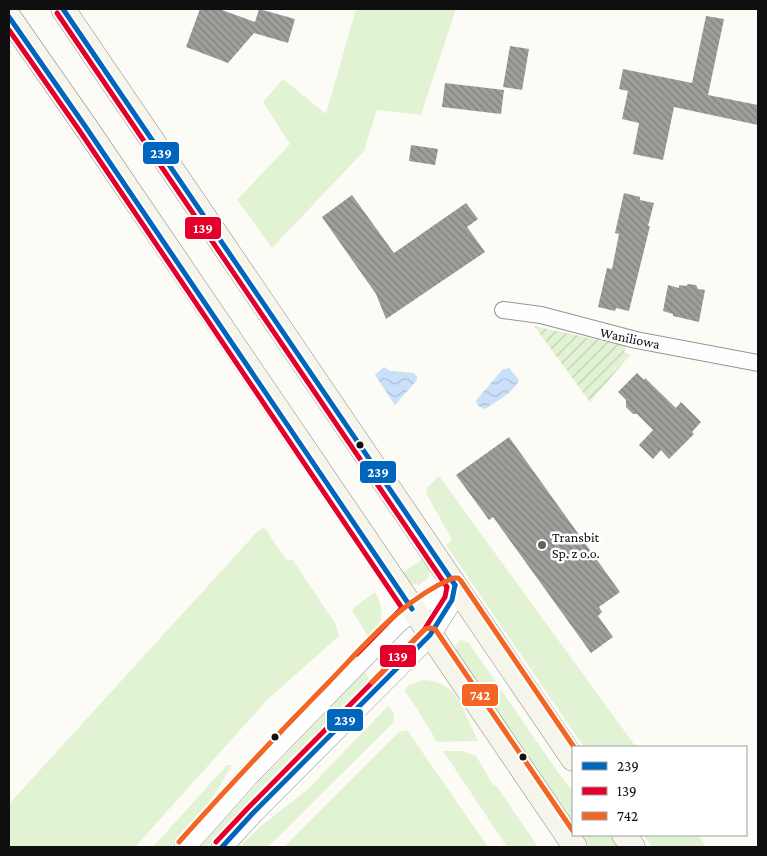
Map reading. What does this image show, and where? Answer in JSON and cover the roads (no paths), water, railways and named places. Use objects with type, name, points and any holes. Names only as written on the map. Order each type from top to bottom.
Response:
[{"type":"main road","points":[[63,9],[572,758]]},
{"type":"main road","points":[[9,18],[96,142],[412,610],[575,847]]},
{"type":"main road","points":[[625,836],[633,847]]},
{"type":"street","name":"Waniliowa","points":[[503,310],[575,320],[636,340],[758,363]]},
{"type":"street","points":[[185,847],[268,756],[412,610],[441,591],[455,585]]},
{"type":"street","points":[[222,847],[253,813],[430,635],[452,600],[455,585]]},
{"type":"water","points":[[384,367],[390,371],[414,373],[417,377],[417,380],[395,405],[375,375]]},
{"type":"water","points":[[509,368],[519,380],[513,389],[485,409],[478,406],[476,401],[479,397],[502,370]]},
{"type":"place","name":"Transbit Sp. z o.o.","points":[[542,545]]}]
